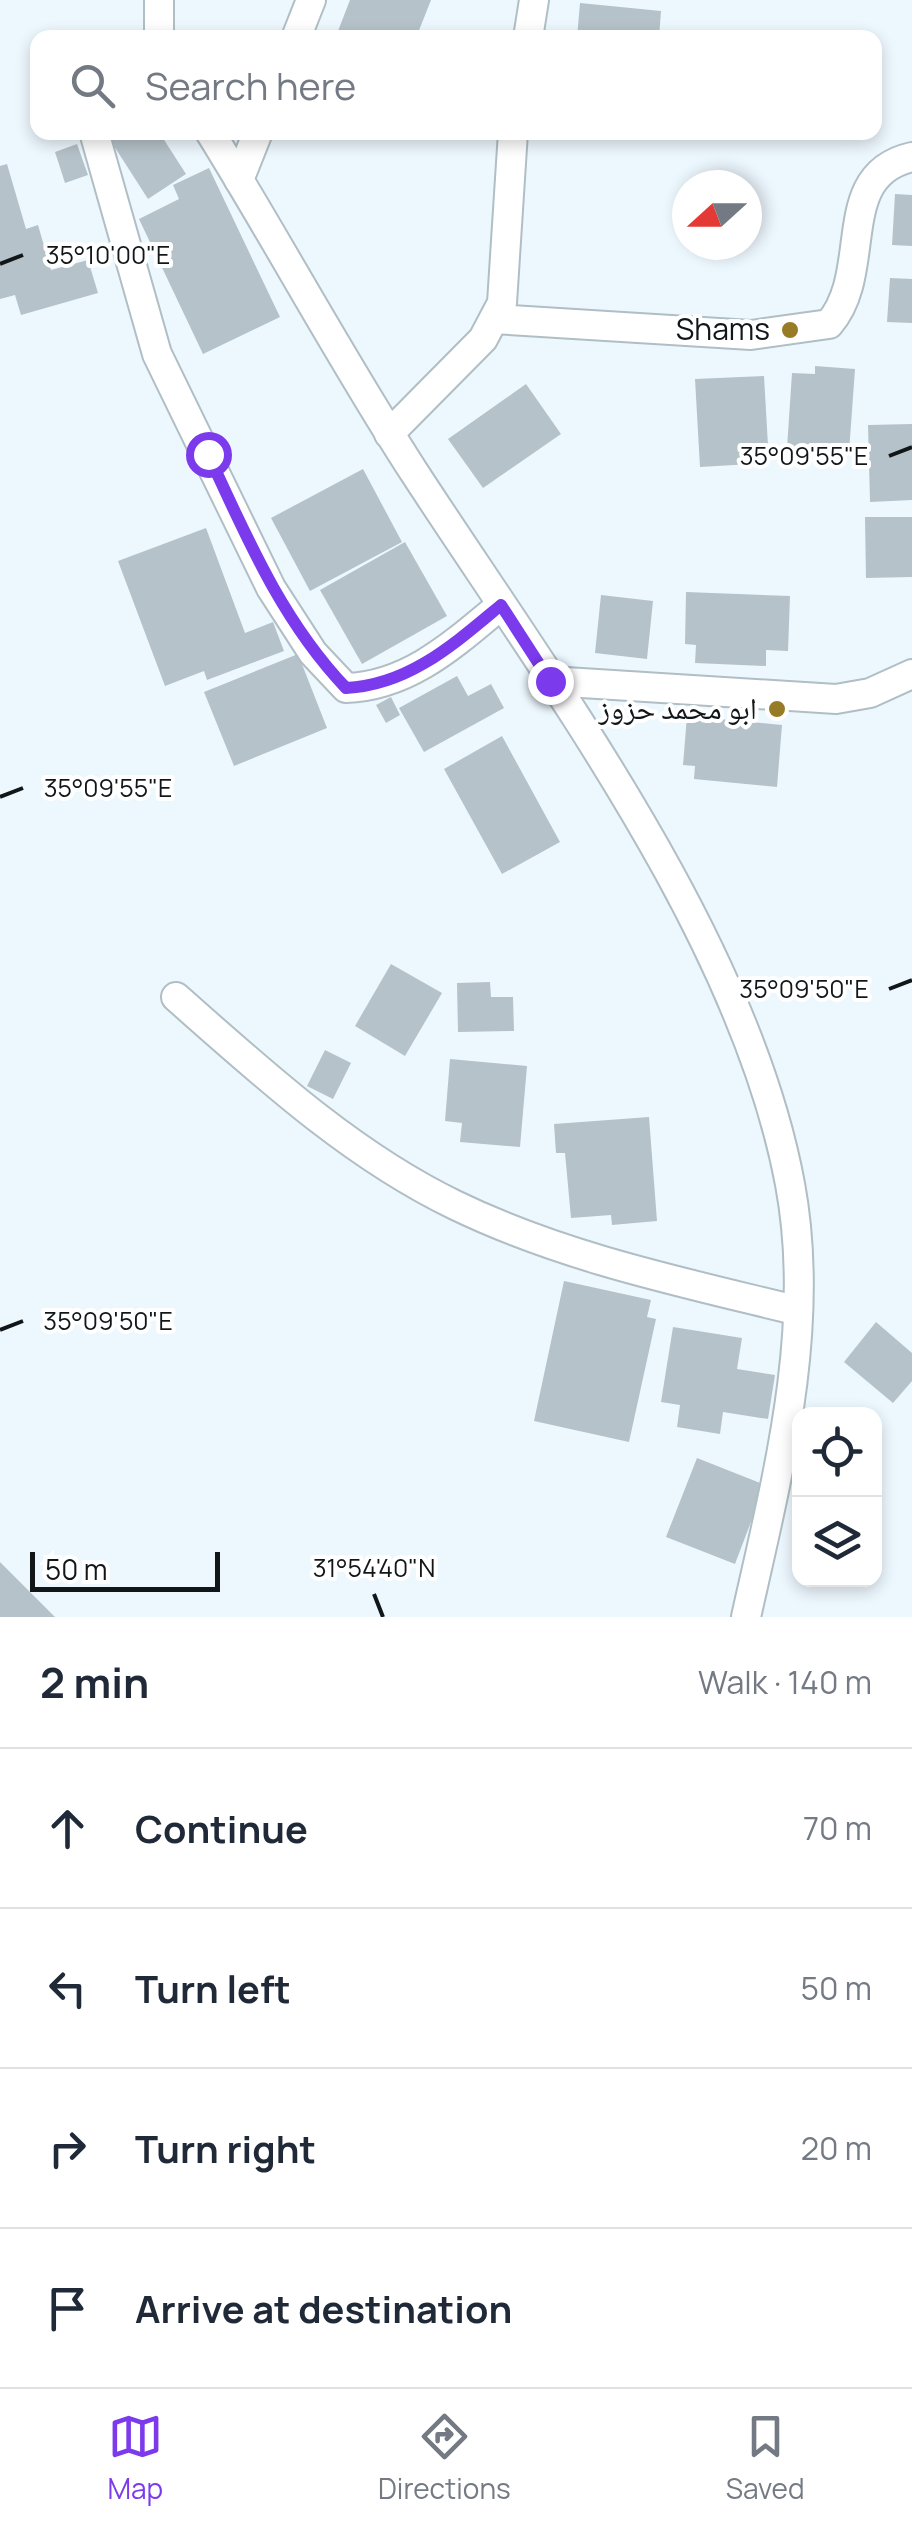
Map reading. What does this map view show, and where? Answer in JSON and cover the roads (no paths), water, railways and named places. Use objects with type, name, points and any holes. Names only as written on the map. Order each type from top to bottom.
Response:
[{"type":"street","points":[[151,30],[158,0]]},
{"type":"street","points":[[299,30],[311,0]]},
{"type":"street","points":[[529,30],[534,0]]},
{"type":"street","points":[[96,140],[157,354],[271,588],[312,653],[346,688],[371,687],[433,661],[501,605]]},
{"type":"street","points":[[215,140],[390,434],[550,681],[690,913],[732,1002],[772,1104],[791,1188],[798,1274],[788,1424],[746,1617]]},
{"type":"street","points":[[239,180],[255,140]]},
{"type":"street","points":[[390,434],[483,339],[502,303],[512,140]]},
{"type":"street","points":[[494,319],[751,335],[829,324],[850,294],[865,195],[878,173],[892,162],[912,157]]},
{"type":"street","points":[[550,681],[836,699],[870,692],[912,674]]},
{"type":"street","points":[[176,997],[278,1087],[354,1144],[454,1205],[606,1263],[795,1310]]},
{"type":"place","name":"Shams","points":[[790,330]]},
{"type":"place","name":"ابو محمد حزوز","points":[[777,709]]}]
